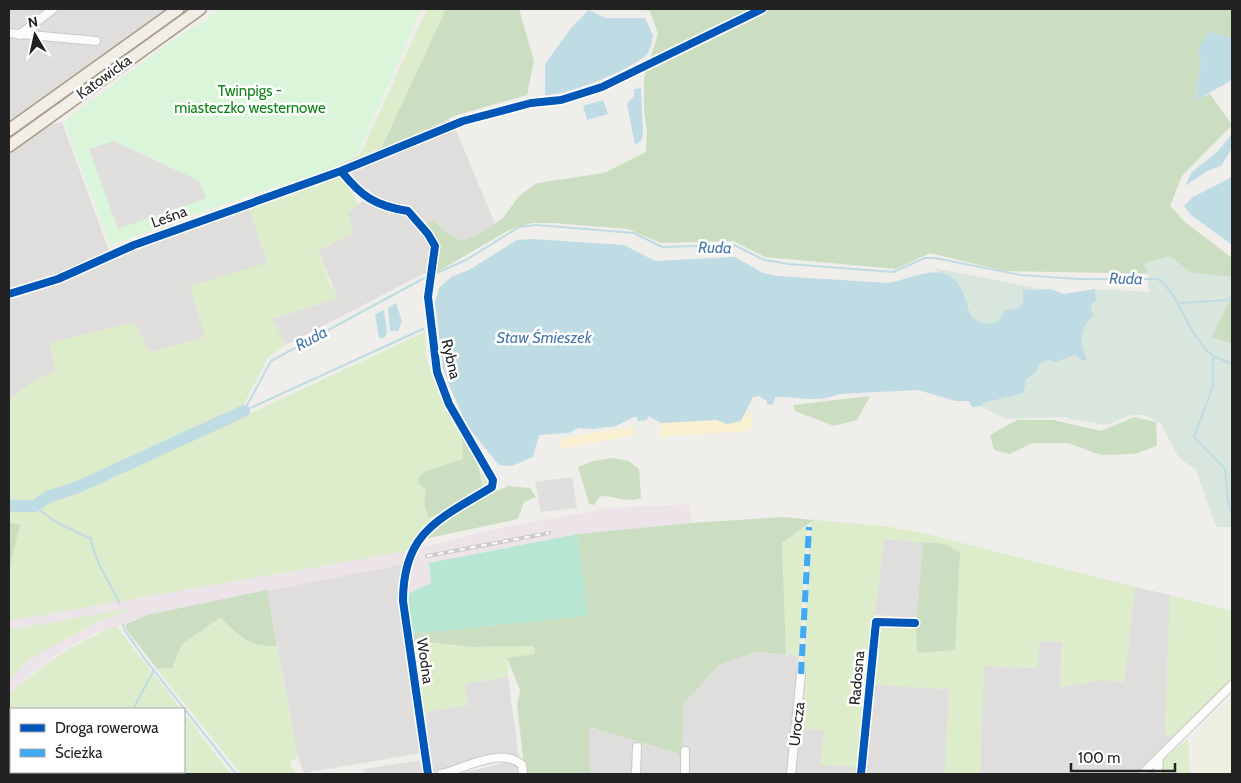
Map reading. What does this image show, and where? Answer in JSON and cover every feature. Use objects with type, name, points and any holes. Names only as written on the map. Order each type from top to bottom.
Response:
[{"type":"main road","name":"Katowicka","points":[[9,130],[178,9]]},
{"type":"main road","name":"Katowicka","points":[[9,146],[200,9]]},
{"type":"street","points":[[19,35],[54,9]]},
{"type":"street","points":[[9,33],[96,41]]},
{"type":"street","name":"Rybna","points":[[341,171],[358,192],[385,208],[408,211],[432,240],[435,252],[428,297],[437,372],[449,404],[490,473],[493,484],[492,487],[432,523],[420,536],[413,552]]},
{"type":"street","name":"Leśna","points":[[9,294],[58,279],[134,245],[341,171]]},
{"type":"street","name":"Wodna","points":[[413,552],[403,585],[402,601],[428,774]]},
{"type":"street","name":"Radosna","points":[[861,774],[876,622],[915,623]]},
{"type":"street","name":"Urocza","points":[[791,774],[801,674]]},
{"type":"street","points":[[1142,774],[1232,685]]},
{"type":"street","points":[[636,774],[637,747]]},
{"type":"street","points":[[684,774],[685,750]]},
{"type":"street","points":[[441,774],[501,757],[516,760],[522,764],[523,774]]},
{"type":"street","points":[[1158,774],[1159,758]]},
{"type":"shaded area","points":[[9,9],[167,9],[9,122]]},
{"type":"shaded area","points":[[446,118],[452,121],[496,226],[494,232],[431,256],[427,272],[286,345],[272,319],[338,298],[318,250],[353,234],[347,212],[367,199],[341,169],[341,163]]},
{"type":"shaded area","points":[[62,122],[109,251],[174,223],[177,233],[259,206],[272,270],[205,337],[150,352],[51,343],[55,371],[34,380],[9,401],[9,155],[48,125]]},
{"type":"shaded area","points":[[114,141],[199,181],[206,198],[118,229],[89,149]]},
{"type":"shaded area","points":[[1170,256],[1190,272],[1232,277],[1232,299],[1229,301],[1212,337],[1232,344],[1232,527],[1216,527],[1196,470],[1179,458],[1161,424],[1144,415],[1131,415],[1106,425],[1062,417],[1006,419],[983,408],[983,403],[1024,393],[1026,379],[1034,374],[1041,363],[1048,360],[1056,362],[1075,355],[1082,360],[1082,330],[1094,315],[1092,307],[1096,300],[1095,289],[1150,292],[1148,288],[1149,276],[1144,263]]},
{"type":"shaded area","points":[[934,268],[1036,288],[1025,294],[1022,312],[982,329],[968,322],[955,288]]},
{"type":"shaded area","points":[[572,477],[577,508],[541,512],[535,482]]},
{"type":"shaded area","points":[[690,504],[691,523],[578,534],[429,563],[431,583],[405,595],[414,565],[404,564],[147,615],[93,634],[64,650],[36,670],[9,694],[9,680],[31,658],[94,624],[129,609],[13,630],[9,630],[9,621],[407,551],[495,529],[609,508]]},
{"type":"shaded area","points":[[884,539],[923,542],[917,618],[875,615]]},
{"type":"shaded area","points":[[405,564],[398,587],[421,753],[304,773],[298,758],[267,590]]},
{"type":"shaded area","points":[[1135,587],[1170,595],[1165,735],[1184,734],[1154,758],[1154,774],[980,774],[983,666],[1037,668],[1040,641],[1062,642],[1060,687],[1103,680],[1124,682]]},
{"type":"shaded area","points":[[756,652],[795,655],[799,662],[799,728],[824,730],[857,767],[865,684],[949,689],[945,774],[590,774],[588,727],[677,753],[681,760],[683,704],[719,665]]},
{"type":"shaded area","points":[[508,677],[519,759],[504,754],[446,771],[432,772],[423,713],[468,705],[464,684]]},
{"type":"shaded area","points":[[422,760],[427,774],[365,774],[364,769]]},
{"type":"shaded area","points":[[504,763],[518,766],[520,774],[458,774]]},
{"type":"green space","name":"Twinpigs - miasteczko westernowe","points":[[222,9],[421,9],[357,156],[333,169],[256,193],[110,245],[64,121],[162,48]]},
{"type":"green space","points":[[427,9],[446,9],[381,149],[358,159]]},
{"type":"green space","points":[[446,9],[519,9],[534,61],[527,95],[457,115],[381,149]]},
{"type":"green space","points":[[631,9],[1232,9],[1232,38],[1209,32],[1201,61],[1195,100],[1210,94],[1232,125],[1182,176],[1170,206],[1185,222],[1232,258],[1232,352],[1201,338],[1166,274],[1004,271],[930,253],[896,269],[765,257],[733,241],[661,243],[628,229],[553,223],[532,223],[509,230],[437,272],[428,223],[435,220],[444,231],[461,241],[479,235],[503,218],[519,196],[537,183],[604,173],[646,152],[647,131],[644,111],[644,77],[658,34],[650,11]]},
{"type":"green space","points":[[323,179],[343,179],[359,205],[348,212],[353,234],[318,250],[331,286],[338,298],[272,319],[286,345],[268,357],[242,408],[251,413],[425,332],[426,358],[444,401],[488,476],[489,484],[432,520],[414,539],[407,551],[9,621],[9,401],[34,380],[55,371],[50,343],[135,322],[150,352],[205,337],[190,286],[267,263],[248,206]]},
{"type":"green space","points":[[870,396],[857,420],[834,426],[795,411],[793,405]]},
{"type":"green space","points":[[1134,417],[1156,422],[1157,446],[1134,454],[1101,455],[1068,443],[1032,443],[1010,454],[994,450],[990,435],[1017,420],[1053,420],[1101,431]]},
{"type":"green space","points":[[462,439],[477,460],[482,486],[460,502],[429,518],[424,504],[426,490],[419,484],[418,478],[426,471],[463,459]]},
{"type":"green space","points":[[613,458],[629,461],[639,469],[641,498],[625,500],[600,496],[594,505],[589,504],[578,467],[593,461]]},
{"type":"green space","points":[[508,486],[530,488],[536,497],[524,502],[518,519],[424,539],[464,509]]},
{"type":"green space","points":[[782,517],[814,520],[782,543],[786,654],[756,652],[719,665],[683,704],[682,762],[677,753],[589,727],[590,774],[525,774],[517,705],[520,690],[507,658],[535,654],[534,646],[469,647],[413,640],[412,634],[586,616],[578,534],[691,523]]},
{"type":"green space","points":[[814,520],[884,526],[927,534],[1135,587],[1124,682],[1103,680],[1060,687],[1062,642],[1040,641],[1037,668],[984,666],[980,774],[945,774],[949,689],[874,685],[879,625],[918,627],[917,652],[944,544],[884,539],[857,767],[820,765],[824,730],[799,728],[811,522]]},
{"type":"green space","points":[[9,523],[20,524],[9,571]]},
{"type":"green space","points":[[807,526],[799,662],[795,655],[786,654],[782,543]]},
{"type":"green space","points":[[578,534],[586,616],[412,634],[405,595],[431,583],[429,563]]},
{"type":"green space","points":[[923,542],[944,544],[960,552],[955,650],[917,653],[916,627]]},
{"type":"green space","points":[[267,590],[277,646],[266,646],[245,640],[220,618],[182,644],[172,668],[157,669],[126,629],[126,624],[147,615]]},
{"type":"green space","points":[[1170,595],[1232,611],[1232,682],[1184,734],[1165,735]]},
{"type":"green space","points":[[132,608],[94,624],[31,658],[9,680],[9,630]]},
{"type":"green space","points":[[221,618],[240,636],[251,643],[277,646],[298,758],[290,761],[295,774],[241,774],[157,669],[172,668],[182,644]]},
{"type":"green space","points":[[116,626],[180,708],[10,708],[10,773],[185,773],[185,714],[231,774],[9,774],[9,694],[60,655],[101,632]]},
{"type":"green space","points":[[413,640],[466,647],[534,646],[535,654],[508,658],[508,677],[465,684],[468,705],[423,713]]},
{"type":"green space","points":[[1232,698],[1232,774],[1196,774],[1198,733]]},
{"type":"green space","points":[[1188,739],[1190,774],[1162,774],[1163,760]]},
{"type":"sand","points":[[746,408],[751,417],[752,427],[747,431],[659,437],[661,423],[716,420],[728,424],[741,421]]},
{"type":"sand","points":[[634,426],[635,435],[560,449],[560,439]]},
{"type":"water","points":[[589,10],[605,18],[645,18],[653,35],[648,53],[615,74],[568,91],[545,95],[545,64],[571,28]]},
{"type":"water","points":[[1209,32],[1232,38],[1232,80],[1195,101],[1201,61],[1198,49]]},
{"type":"water","points":[[641,88],[643,135],[641,141],[635,145],[627,104],[634,96],[634,89]]},
{"type":"water","points":[[603,100],[608,114],[587,120],[583,106]]},
{"type":"water","points":[[1232,134],[1232,148],[1221,166],[1207,171],[1185,186],[1192,172],[1218,151]]},
{"type":"water","points":[[1232,177],[1232,245],[1191,215],[1184,206],[1193,197]]},
{"type":"water","name":"Staw Śmieszek","points":[[532,239],[624,245],[655,261],[735,257],[763,273],[778,276],[888,283],[925,273],[944,273],[952,277],[959,285],[972,318],[985,324],[997,322],[1006,310],[1018,308],[1023,303],[1023,290],[1051,289],[1064,294],[1095,289],[1096,300],[1092,304],[1091,309],[1094,315],[1085,325],[1082,336],[1087,360],[1082,360],[1075,355],[1056,362],[1048,360],[1041,363],[1034,374],[1026,379],[1024,393],[983,403],[983,406],[972,407],[969,401],[956,401],[918,390],[839,394],[823,399],[775,397],[773,405],[767,404],[767,401],[759,396],[753,397],[741,421],[728,424],[716,420],[661,423],[648,416],[647,420],[638,421],[637,417],[633,417],[616,426],[592,429],[579,428],[569,433],[539,435],[533,457],[512,466],[499,465],[468,427],[452,392],[443,368],[435,303],[439,288],[451,277],[469,270],[517,240]]},
{"type":"water","points":[[396,303],[402,321],[398,331],[390,331],[388,308]]},
{"type":"water","points":[[384,310],[387,333],[384,338],[379,338],[375,314]]},
{"type":"waterway","name":"Ruda","points":[[434,274],[466,260],[519,227],[536,225],[634,233],[662,247],[734,245],[764,260],[789,264],[893,272],[925,258],[935,258],[1020,275],[1078,279],[1158,279],[1173,296],[1203,346],[1213,356],[1232,364]]},
{"type":"waterway","name":"Ruda","points":[[244,411],[271,361],[428,276]]},
{"type":"waterway","points":[[1178,305],[1181,303],[1228,300],[1232,296]]},
{"type":"waterway","points":[[244,411],[423,329]]},
{"type":"waterway","points":[[1213,356],[1213,386],[1194,437],[1225,469],[1228,500],[1232,516]]},
{"type":"waterway","points":[[9,506],[35,506],[48,497],[78,487],[244,411]]},
{"type":"waterway","points":[[35,506],[54,521],[91,539],[99,564],[119,603]]},
{"type":"waterway","points":[[123,624],[125,631],[144,658],[184,708]]},
{"type":"waterway","points":[[134,708],[154,670]]},
{"type":"waterway","points":[[185,710],[236,774]]},
{"type":"waterway","points":[[28,774],[32,773]]},
{"type":"railway","points":[[427,556],[549,533]]},
{"type":"marked path","points":[[801,674],[809,527]]},
{"type":"cycle path","points":[[9,294],[58,279],[134,245],[341,171],[463,121],[531,103],[561,100],[602,87],[762,9]]},
{"type":"cycle path","points":[[341,171],[355,187],[378,203],[408,211],[428,234],[435,246],[428,297],[437,372],[449,404],[493,480],[492,487],[456,508],[428,530],[417,543],[410,558],[405,577],[403,601],[428,774]]},
{"type":"cycle path","points":[[861,774],[876,622],[915,623]]}]
